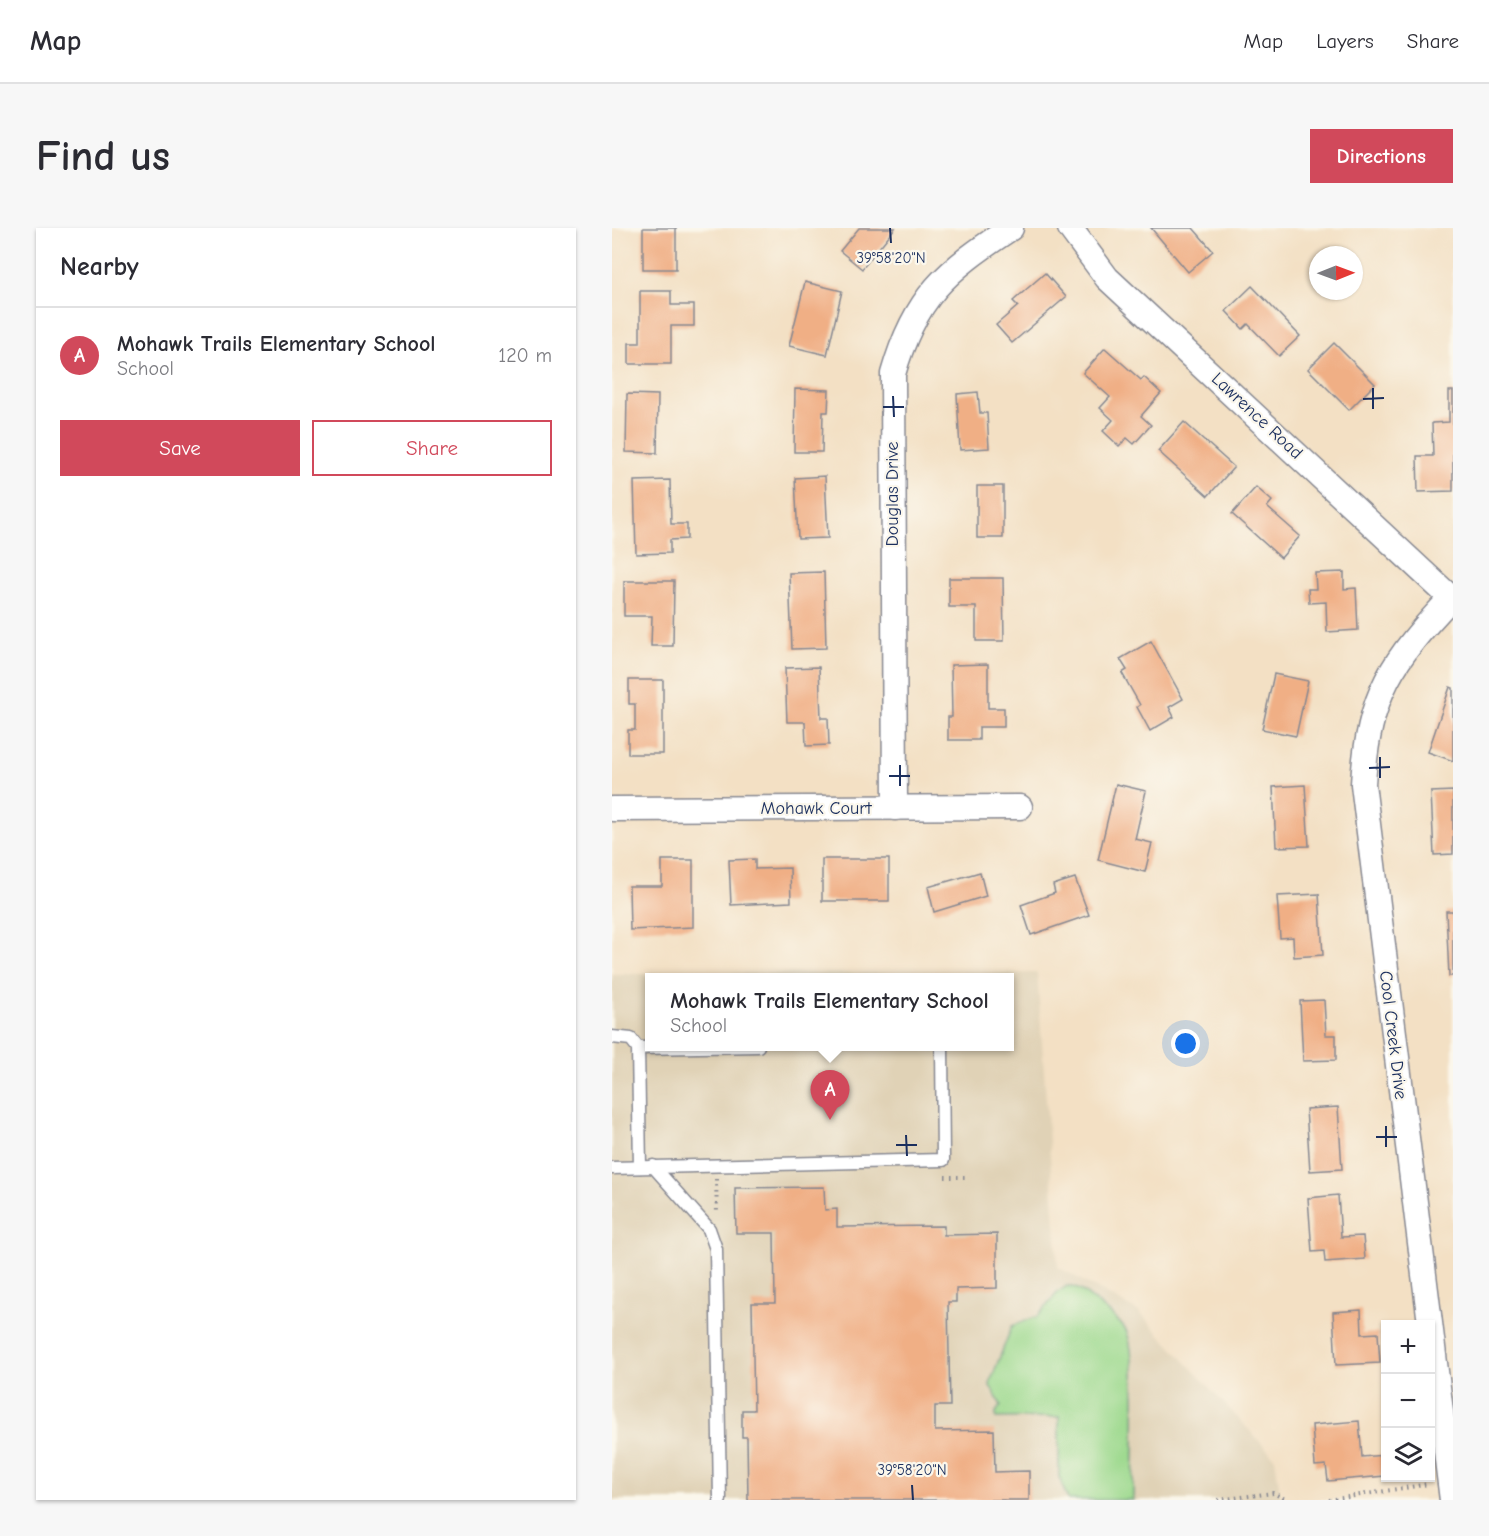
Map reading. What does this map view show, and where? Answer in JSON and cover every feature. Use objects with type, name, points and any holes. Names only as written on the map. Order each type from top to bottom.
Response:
[{"type":"street","name":"Douglas Drive","points":[[895,808],[894,374],[903,340],[931,290],[982,247],[1011,228]]},
{"type":"street","name":"Lawrence Road","points":[[1070,228],[1107,278],[1452,597]]},
{"type":"street","name":"Cool Creek Drive","points":[[1451,1490],[1363,784],[1365,744],[1373,710],[1390,672],[1414,637],[1452,597]]},
{"type":"street","name":"Mohawk Court","points":[[612,809],[1020,807]]},
{"type":"lane","points":[[612,1038],[631,1039],[638,1048],[646,1167],[709,1229],[716,1249],[720,1500]]},
{"type":"lane","points":[[638,1048],[645,1048]]},
{"type":"lane","points":[[612,1168],[944,1160],[942,1051]]},
{"type":"path","points":[[942,1177],[965,1177]]},
{"type":"path","points":[[717,1220],[715,1179],[727,1179]]},
{"type":"path","points":[[1329,1500],[1451,1490]]},
{"type":"path","points":[[1218,1500],[1273,1493],[1287,1500]]},
{"type":"shaded area","points":[[1014,973],[1037,973],[1058,1267],[1139,1312],[1275,1458],[1281,1500],[612,1500],[612,974],[645,974],[645,1051],[1014,1051]]},
{"type":"green space","points":[[1067,1286],[1082,1291],[1111,1314],[1125,1329],[1129,1341],[1134,1384],[1133,1500],[1068,1500],[1059,1477],[1059,1417],[996,1418],[996,1412],[1001,1405],[990,1386],[991,1380],[1012,1326],[1038,1316],[1058,1292]]},
{"type":"building","points":[[643,228],[676,228],[676,269],[643,269]]},
{"type":"building","points":[[859,228],[895,228],[862,269],[840,251]]},
{"type":"building","points":[[1151,228],[1193,228],[1213,251],[1188,272]]},
{"type":"building","points":[[1045,273],[1066,297],[1012,343],[996,325],[1018,306],[1013,301]]},
{"type":"building","points":[[805,282],[842,291],[827,355],[789,346]]},
{"type":"building","points":[[1252,286],[1300,336],[1279,356],[1248,324],[1243,329],[1226,311]]},
{"type":"building","points":[[640,291],[671,291],[671,305],[694,305],[694,326],[671,326],[671,364],[629,364],[629,343],[640,343]]},
{"type":"building","points":[[1334,343],[1375,384],[1349,410],[1308,369]]},
{"type":"building","points":[[1105,348],[1141,380],[1144,377],[1161,393],[1141,416],[1151,425],[1134,444],[1127,438],[1119,446],[1103,431],[1113,420],[1100,408],[1110,397],[1083,373]]},
{"type":"building","points":[[795,389],[829,390],[828,412],[823,412],[822,452],[794,452]]},
{"type":"building","points":[[1449,391],[1453,391],[1453,491],[1418,492],[1417,456],[1433,456],[1432,423],[1449,422]]},
{"type":"building","points":[[978,392],[980,413],[987,413],[989,448],[960,450],[957,394]]},
{"type":"building","points":[[627,394],[658,395],[657,453],[626,452]]},
{"type":"building","points":[[1184,422],[1234,467],[1208,496],[1158,451]]},
{"type":"building","points":[[825,476],[828,538],[798,539],[795,478]]},
{"type":"building","points":[[670,480],[671,524],[687,524],[687,539],[670,540],[670,553],[636,554],[634,481]]},
{"type":"building","points":[[977,486],[1003,486],[1003,538],[977,538]]},
{"type":"building","points":[[1256,487],[1272,501],[1267,507],[1300,536],[1281,558],[1232,514]]},
{"type":"building","points":[[824,572],[826,648],[792,649],[789,573]]},
{"type":"building","points":[[1344,572],[1344,589],[1356,588],[1358,630],[1327,632],[1326,602],[1309,603],[1308,589],[1316,589],[1315,573]]},
{"type":"building","points":[[949,578],[1003,578],[1004,641],[976,641],[976,607],[949,607]]},
{"type":"building","points":[[624,581],[674,581],[673,646],[651,646],[652,616],[624,616]]},
{"type":"building","points":[[1151,641],[1183,699],[1169,707],[1174,717],[1150,731],[1137,707],[1140,705],[1122,673],[1127,670],[1120,659]]},
{"type":"building","points":[[988,664],[988,708],[1004,708],[1004,727],[979,727],[979,740],[948,740],[948,717],[952,717],[951,665]]},
{"type":"building","points":[[819,667],[821,718],[828,718],[829,745],[806,746],[805,722],[787,722],[785,668]]},
{"type":"building","points":[[1274,674],[1308,681],[1296,736],[1262,729]]},
{"type":"building","points":[[629,680],[663,680],[663,754],[628,754],[628,730],[635,730],[635,704],[629,704]]},
{"type":"building","points":[[1450,687],[1453,688],[1453,761],[1428,752]]},
{"type":"building","points":[[1116,784],[1146,791],[1135,839],[1152,843],[1145,872],[1098,860]]},
{"type":"building","points":[[1305,785],[1309,846],[1276,847],[1273,787]]},
{"type":"building","points":[[1453,791],[1453,854],[1434,855],[1431,792]]},
{"type":"building","points":[[755,859],[755,869],[790,868],[791,902],[731,905],[729,860]]},
{"type":"building","points":[[822,859],[889,859],[889,901],[822,901]]},
{"type":"building","points":[[662,860],[693,860],[693,927],[630,930],[629,886],[662,886]]},
{"type":"building","points":[[980,872],[986,896],[934,912],[928,887]]},
{"type":"building","points":[[1075,878],[1089,915],[1031,935],[1021,905],[1055,893],[1053,885]]},
{"type":"building","points":[[1319,894],[1323,955],[1294,957],[1293,937],[1280,938],[1277,896]]},
{"type":"building","points":[[1446,911],[1453,911],[1453,976],[1449,976]]},
{"type":"building","points":[[1324,1000],[1326,1035],[1336,1035],[1336,1060],[1303,1061],[1300,1001]]},
{"type":"building","points":[[1338,1107],[1342,1169],[1310,1171],[1306,1109]]},
{"type":"building","points":[[824,1187],[825,1210],[837,1209],[837,1227],[944,1226],[944,1235],[997,1234],[997,1288],[956,1289],[956,1302],[948,1302],[950,1406],[935,1406],[935,1431],[994,1430],[995,1472],[1029,1471],[1029,1500],[748,1500],[747,1437],[742,1437],[742,1410],[754,1410],[752,1303],[775,1303],[774,1233],[736,1233],[735,1188]]},
{"type":"building","points":[[1338,1195],[1341,1237],[1363,1236],[1365,1259],[1325,1262],[1324,1251],[1312,1252],[1308,1198]]},
{"type":"building","points":[[1361,1310],[1362,1334],[1378,1333],[1380,1363],[1336,1365],[1333,1312]]},
{"type":"building","points":[[1359,1421],[1362,1457],[1381,1455],[1381,1476],[1328,1481],[1326,1465],[1315,1466],[1312,1425]]},
{"type":"place","name":"Mohawk Trails Elementary School","points":[[830,1120]]}]
